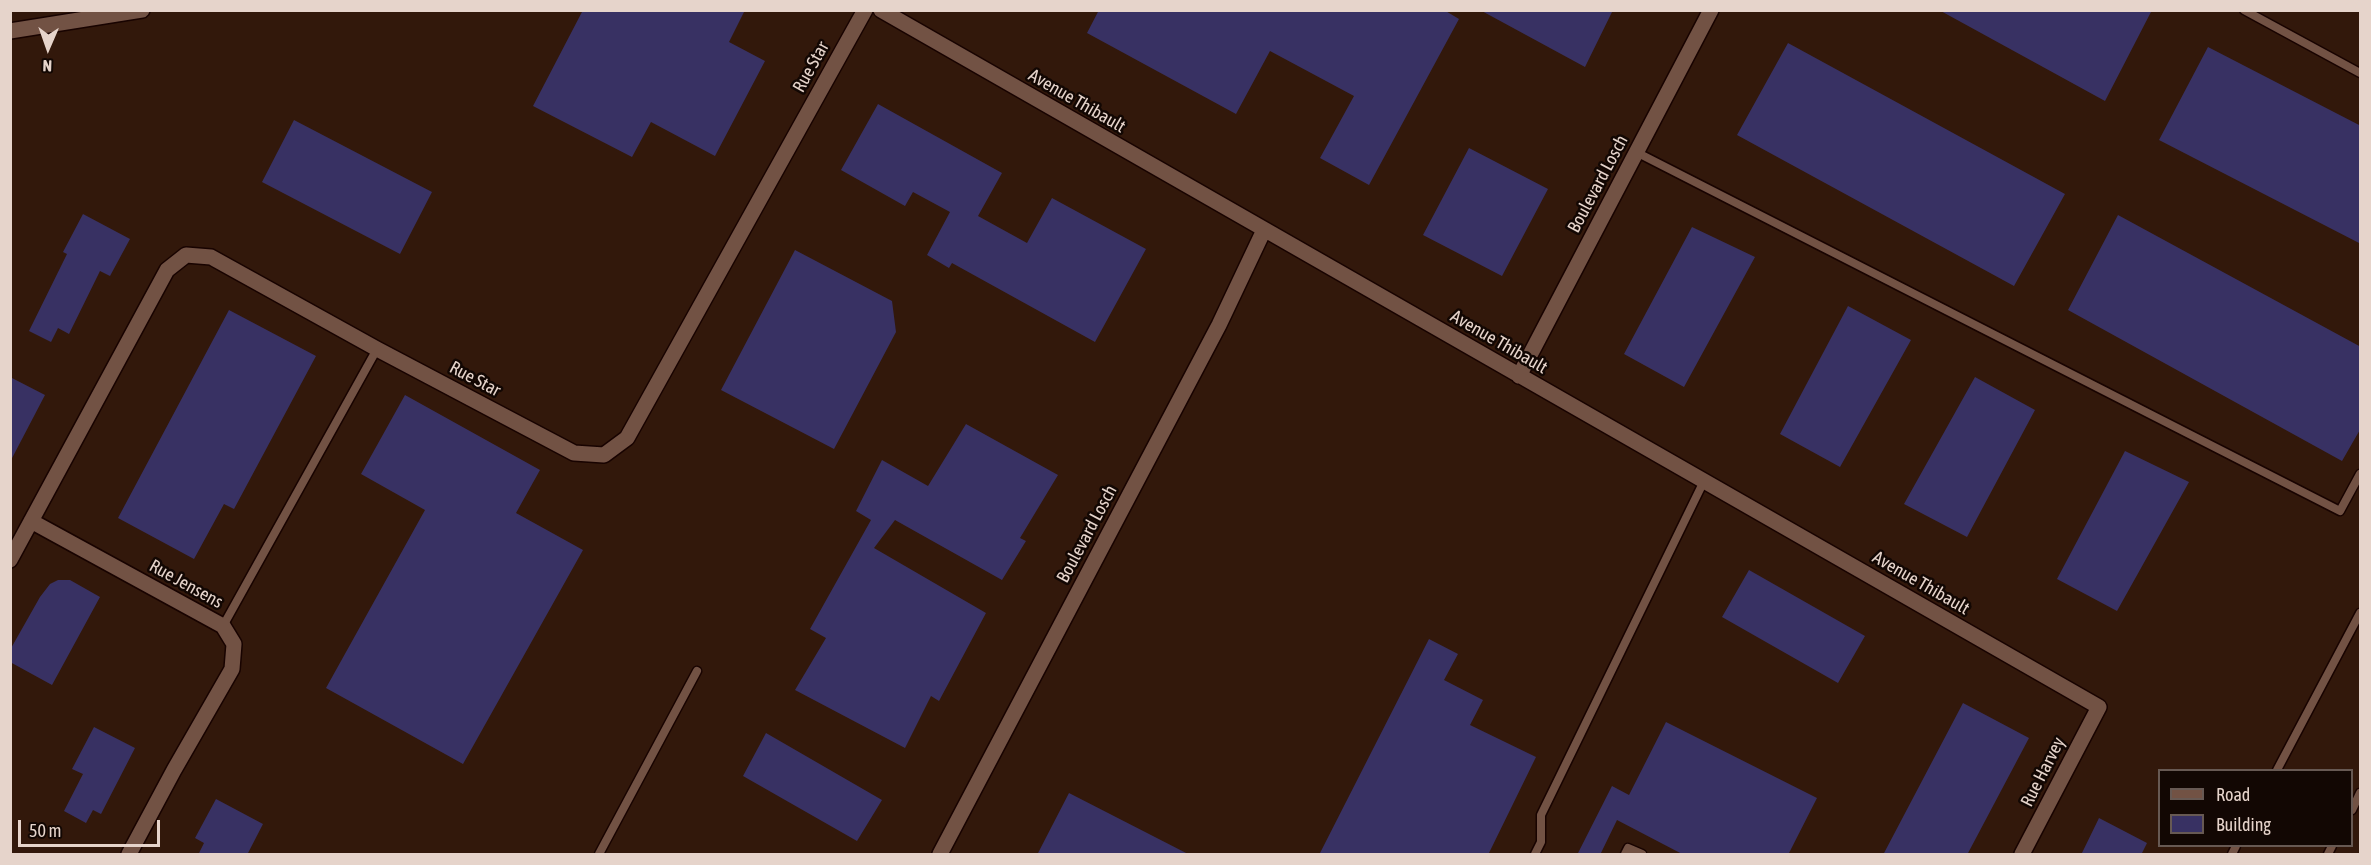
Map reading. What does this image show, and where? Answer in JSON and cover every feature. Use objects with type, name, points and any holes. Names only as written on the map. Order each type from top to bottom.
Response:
[{"type":"street","points":[[10,31],[142,10]]},
{"type":"street","name":"Rue Star","points":[[10,560],[167,270],[186,255],[211,257],[377,350],[574,453],[604,454],[627,438],[865,10]]},
{"type":"street","name":"Avenue Thibault","points":[[881,10],[2099,707]]},
{"type":"street","name":"Boulevard Losch","points":[[1519,376],[1711,10]]},
{"type":"street","name":"Boulevard Losch","points":[[940,855],[1219,325],[1264,230]]},
{"type":"street","name":"Rue Jensens","points":[[31,521],[223,626],[234,644],[232,669],[174,770],[129,855]]},
{"type":"street","name":"Rue Harvey","points":[[2022,855],[2099,707]]},
{"type":"lane","points":[[2244,10],[2361,73]]},
{"type":"lane","points":[[1636,152],[2340,511],[2361,474]]},
{"type":"lane","points":[[223,626],[377,350]]},
{"type":"lane","points":[[1535,855],[1541,842],[1541,815],[1704,482]]},
{"type":"lane","points":[[2278,769],[2361,613]]},
{"type":"lane","points":[[599,855],[697,670]]},
{"type":"lane","points":[[2353,808],[2361,793]]},
{"type":"lane","points":[[1625,855],[1628,848],[1642,855]]},
{"type":"building","points":[[583,10],[745,10],[729,42],[765,61],[715,156],[651,122],[632,157],[533,106]]},
{"type":"building","points":[[1099,10],[1444,10],[1459,19],[1369,185],[1320,158],[1354,96],[1270,51],[1236,114],[1087,33]]},
{"type":"building","points":[[1480,10],[1613,10],[1585,67]]},
{"type":"building","points":[[1939,10],[2152,10],[2105,101]]},
{"type":"building","points":[[1788,43],[2065,194],[2014,286],[1737,135]]},
{"type":"building","points":[[2208,47],[2361,126],[2361,244],[2159,140]]},
{"type":"building","points":[[878,104],[1002,173],[978,216],[1027,243],[1052,198],[1146,249],[1095,342],[952,263],[949,268],[927,255],[950,212],[913,192],[905,206],[841,170]]},
{"type":"building","points":[[294,120],[432,192],[400,254],[262,182]]},
{"type":"building","points":[[1469,148],[1548,189],[1502,276],[1423,235]]},
{"type":"building","points":[[83,214],[130,239],[110,276],[100,271],[69,334],[58,328],[51,342],[29,331],[67,254],[63,252]]},
{"type":"building","points":[[2118,215],[2361,347],[2361,428],[2342,461],[2068,310]]},
{"type":"building","points":[[1692,227],[1755,257],[1684,387],[1624,354]]},
{"type":"building","points":[[795,250],[892,301],[896,332],[834,449],[721,390]]},
{"type":"building","points":[[1848,306],[1911,340],[1840,467],[1780,434]]},
{"type":"building","points":[[229,310],[316,356],[234,509],[224,504],[194,559],[118,518]]},
{"type":"building","points":[[10,377],[45,395],[10,462]]},
{"type":"building","points":[[1975,377],[2035,410],[1967,537],[1904,504]]},
{"type":"building","points":[[405,395],[540,470],[516,513],[583,550],[463,764],[326,688],[425,510],[361,474]]},
{"type":"building","points":[[966,424],[1058,475],[1020,538],[1026,541],[1002,580],[895,520],[874,548],[986,613],[939,701],[931,696],[905,748],[795,690],[826,638],[810,629],[871,520],[856,511],[882,460],[928,486]]},
{"type":"building","points":[[2125,451],[2189,482],[2117,611],[2057,579]]},
{"type":"building","points":[[1749,570],[1865,636],[1838,683],[1722,617]]},
{"type":"building","points":[[58,580],[70,580],[100,597],[52,685],[10,662],[10,650],[40,597],[50,584]]},
{"type":"building","points":[[1429,639],[1458,654],[1444,680],[1483,700],[1470,725],[1536,757],[1488,855],[1319,855]]},
{"type":"building","points":[[1963,703],[2029,738],[1967,855],[1883,855]]},
{"type":"building","points":[[1666,722],[1817,798],[1788,855],[1684,855],[1617,820],[1600,855],[1577,855],[1612,786],[1629,795]]},
{"type":"building","points":[[94,727],[135,748],[101,814],[93,810],[86,823],[64,811],[83,774],[72,769]]},
{"type":"building","points":[[766,733],[882,800],[857,841],[743,776]]},
{"type":"building","points":[[1069,793],[1190,855],[1037,855]]},
{"type":"building","points":[[216,799],[263,824],[247,855],[198,855],[204,843],[195,838]]},
{"type":"building","points":[[2099,818],[2147,843],[2141,855],[2081,855]]}]
